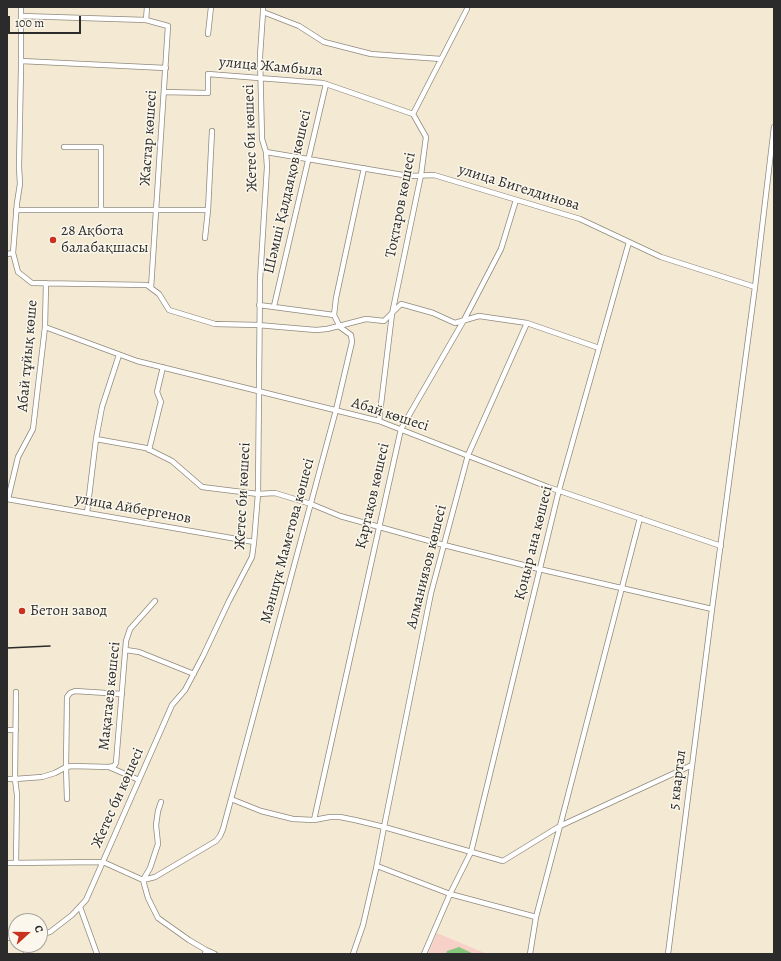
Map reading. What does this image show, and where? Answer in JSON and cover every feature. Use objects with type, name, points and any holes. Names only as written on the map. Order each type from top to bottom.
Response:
[{"type":"street","points":[[22,7],[19,166],[20,184],[16,210],[14,253],[18,272],[32,283],[147,285],[159,294],[169,310],[215,324],[259,325],[316,330],[340,327],[366,319],[384,321],[401,304],[434,313],[455,323],[479,316],[527,323],[599,348]]},
{"type":"street","points":[[22,16],[146,20],[147,7]]},
{"type":"street","points":[[208,34],[211,7]]},
{"type":"street","points":[[263,9],[299,26],[324,42],[371,54],[441,59]]},
{"type":"street","name":"Жетес би көшесі","points":[[48,932],[72,915],[86,900],[172,705],[185,690],[194,674],[252,557],[258,494],[260,280],[267,167],[266,152],[262,139],[260,56],[263,9]]},
{"type":"street","points":[[413,114],[467,9]]},
{"type":"street","name":"Жастар көшесі","points":[[146,20],[168,26],[151,288]]},
{"type":"street","points":[[21,61],[166,68]]},
{"type":"street","name":"улица Жамбыла","points":[[164,92],[208,93],[208,74],[323,83],[413,114]]},
{"type":"street","name":"Шәмші Қалдаяқов көшесі","points":[[274,306],[326,84]]},
{"type":"street","name":"Тоқтаров көшесі","points":[[379,421],[392,314],[421,176],[426,136],[413,114]]},
{"type":"street","name":"5 квартал","points":[[668,954],[755,287],[774,127]]},
{"type":"street","points":[[205,238],[212,131]]},
{"type":"street","points":[[64,147],[102,147],[101,210]]},
{"type":"street","name":"улица Бигелдинова","points":[[266,152],[408,176],[434,175],[580,219],[661,257],[755,287]]},
{"type":"street","points":[[260,305],[334,315],[336,298],[364,168]]},
{"type":"street","name":"Қартақов көшесі","points":[[314,820],[401,429],[464,320],[501,250],[516,200]]},
{"type":"street","points":[[16,210],[208,210]]},
{"type":"street","name":"Қоңыр ана көшесі","points":[[424,954],[450,894],[471,852],[559,490],[629,242]]},
{"type":"street","points":[[7,254],[14,253]]},
{"type":"street","name":"Абай тұйық көше","points":[[8,499],[18,457],[33,429],[45,327],[46,283]]},
{"type":"street","name":"Мәншүк Маметова көшесі","points":[[143,880],[155,877],[216,840],[220,836],[223,829],[336,410],[352,342],[351,335],[340,327],[334,315]]},
{"type":"street","name":"Алманиязов көшесі","points":[[353,954],[363,925],[377,866],[431,593],[468,455],[527,323]]},
{"type":"street","name":"Абай көшесі","points":[[45,327],[137,361],[379,421],[548,487],[721,546]]},
{"type":"street","points":[[87,513],[96,439],[102,407],[119,355]]},
{"type":"street","points":[[149,450],[160,405],[156,392],[163,368]]},
{"type":"street","points":[[96,439],[146,448],[172,462],[202,487],[258,494],[275,493],[311,504],[340,516],[379,527],[539,569],[712,609]]},
{"type":"street","name":"улица Айбергенов","points":[[8,499],[254,542]]},
{"type":"street","points":[[530,954],[536,917],[640,518]]},
{"type":"street","name":"Мақатаев көшесі","points":[[7,779],[42,777],[72,766],[114,766],[116,763],[126,642],[130,630],[154,601]]},
{"type":"street","points":[[126,650],[139,652],[194,674]]},
{"type":"street","points":[[67,799],[67,697],[70,693],[75,691],[122,694]]},
{"type":"street","points":[[16,692],[16,863]]},
{"type":"street","points":[[7,730],[16,730]]},
{"type":"street","points":[[230,799],[261,811],[292,819],[314,820],[340,817],[384,827],[503,861],[560,826],[692,765]]},
{"type":"street","points":[[109,767],[139,780]]},
{"type":"street","points":[[161,802],[156,825],[158,844],[150,868],[143,880],[148,898],[158,918],[206,952],[215,954]]},
{"type":"street","points":[[7,863],[103,862],[143,880]]},
{"type":"street","points":[[377,866],[450,894],[536,917]]},
{"type":"street","points":[[80,907],[97,954]]},
{"type":"shaded area","points":[[437,933],[487,954],[428,954]]},
{"type":"green space","points":[[459,947],[474,954],[446,954],[447,951]]},
{"type":"railway","points":[[7,648],[50,646]]},
{"type":"place","name":"28 Ақбота балабақшасы","points":[[53,240]]},
{"type":"place","name":"Бетон завод","points":[[22,611]]}]
